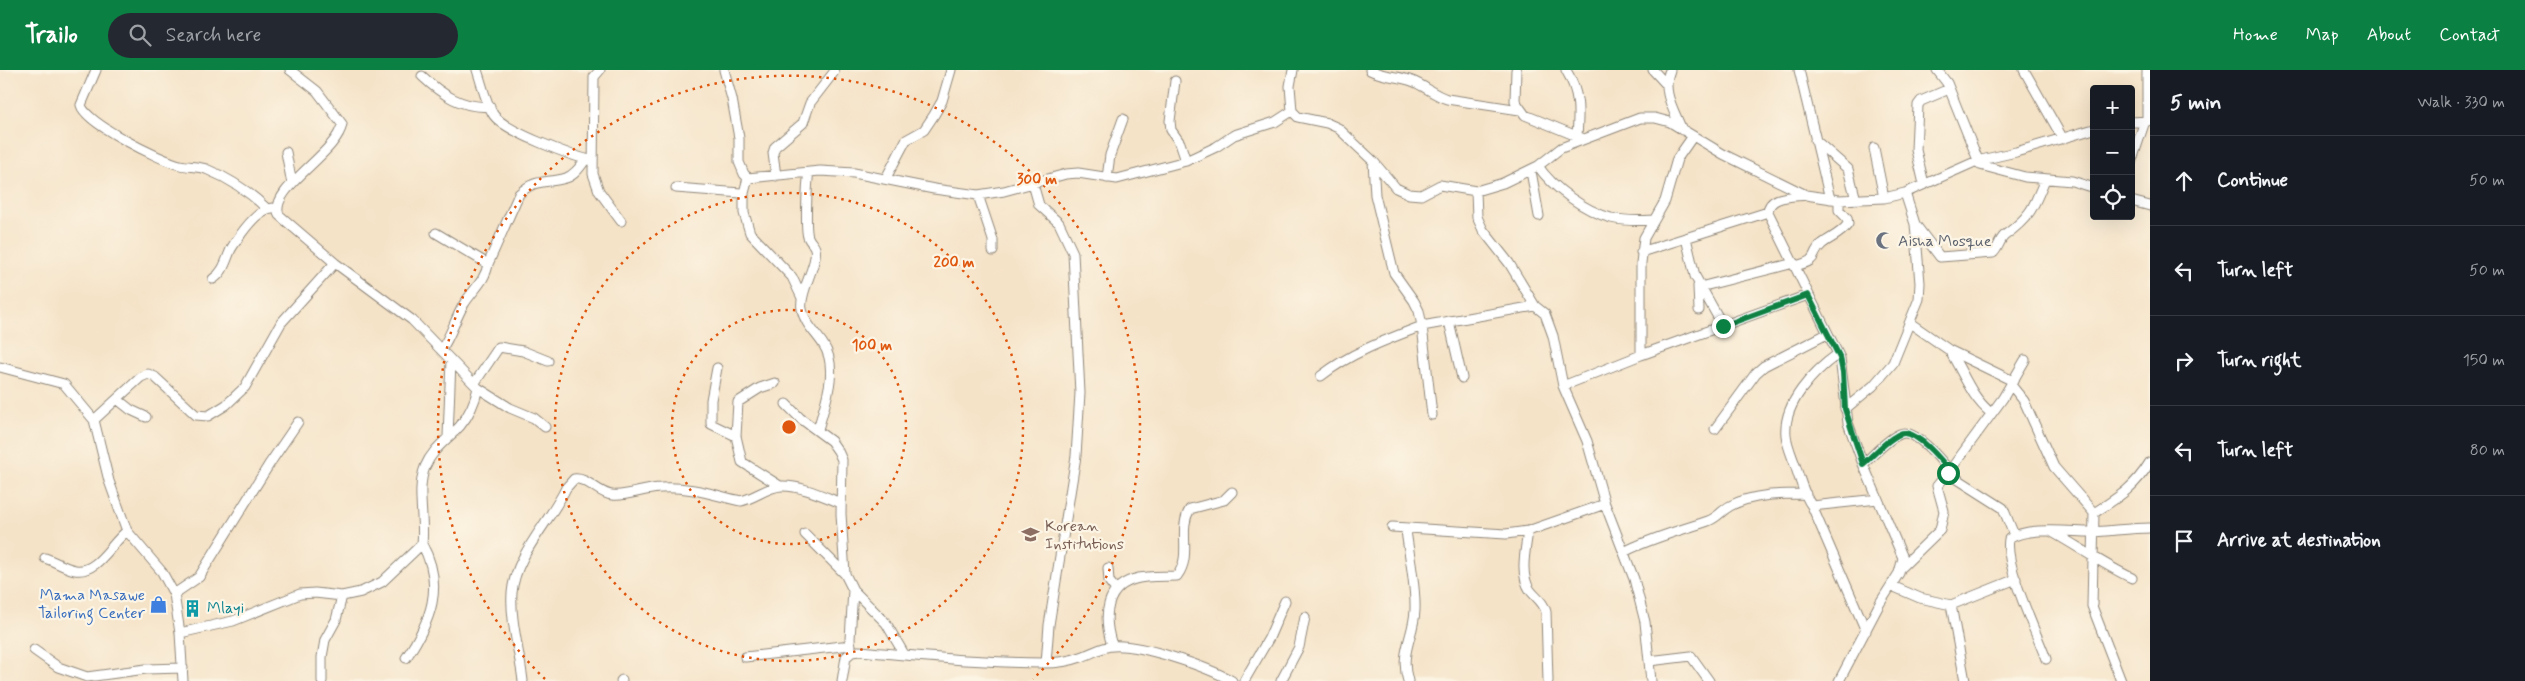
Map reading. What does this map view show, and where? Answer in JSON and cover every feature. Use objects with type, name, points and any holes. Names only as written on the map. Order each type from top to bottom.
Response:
[{"type":"street","points":[[96,70],[81,105],[87,116],[155,155],[182,166],[205,169],[226,179],[271,208],[335,263],[399,308],[425,331],[476,386],[510,408],[534,418],[545,426]]},
{"type":"street","points":[[213,279],[220,274],[238,239],[277,203],[292,184],[335,139],[342,124],[317,91],[290,70]]},
{"type":"street","points":[[477,70],[490,106],[498,120],[510,128],[590,160]]},
{"type":"street","points":[[600,70],[594,76],[590,160],[595,182],[621,221]]},
{"type":"street","points":[[724,70],[732,99],[739,138],[739,162],[744,174],[748,178]]},
{"type":"street","points":[[886,178],[906,140],[924,130],[934,115],[942,101],[951,70]]},
{"type":"street","points":[[1293,70],[1290,86],[1292,111],[1298,117],[1327,123],[1338,128],[1373,161],[1396,188],[1409,194],[1421,194],[1440,185],[1476,191],[1504,183],[1534,168],[1560,148],[1581,138],[1640,118],[1662,120],[1722,154],[1806,195]]},
{"type":"street","points":[[1370,70],[1379,75],[1411,81],[1436,96],[1447,99],[1520,110]]},
{"type":"street","points":[[1516,70],[1515,101],[1520,110],[1530,118],[1581,138]]},
{"type":"street","points":[[1566,70],[1577,91],[1581,138]]},
{"type":"street","points":[[1653,70],[1665,83],[1682,130]]},
{"type":"street","points":[[1665,83],[1670,70]]},
{"type":"street","points":[[1699,285],[1811,261],[1820,246],[1832,240],[1848,224],[1847,218],[1839,210],[1834,199],[1815,140],[1799,70]]},
{"type":"street","points":[[1937,70],[1949,89],[1968,132],[1977,161],[1982,166],[2044,179],[2072,181],[2090,187]]},
{"type":"street","points":[[2024,70],[2063,139]]},
{"type":"street","points":[[2135,152],[2147,121],[2147,70]]},
{"type":"street","points":[[776,176],[772,153],[775,147],[803,123],[810,103],[834,72]]},
{"type":"street","points":[[422,76],[433,86],[465,105],[476,108],[490,106]]},
{"type":"street","points":[[1175,81],[1170,121],[1171,130],[1180,143],[1186,161]]},
{"type":"street","points":[[1924,184],[1916,150],[1918,105],[1921,101],[1949,89]]},
{"type":"street","points":[[748,178],[809,172],[854,173],[934,189],[978,195],[1078,173],[1106,178],[1126,177],[1186,161],[1216,147],[1234,135],[1276,122],[1292,111]]},
{"type":"street","points":[[1106,178],[1110,155],[1123,119]]},
{"type":"street","points":[[1902,567],[1901,551],[1863,464],[1845,409],[1843,372],[1838,354],[1768,212],[1769,205],[1774,200],[1806,195],[1856,200],[1884,198],[1905,193],[1977,161],[2091,130]]},
{"type":"street","points":[[1641,355],[1641,252],[1645,232],[1665,201],[1677,159],[1693,136]]},
{"type":"street","points":[[1815,140],[1848,169],[1856,200]]},
{"type":"street","points":[[1874,148],[1884,198]]},
{"type":"street","points":[[286,152],[292,184]]},
{"type":"street","points":[[441,350],[448,341],[465,303],[484,276],[519,194],[527,186],[535,183],[567,178],[590,160]]},
{"type":"street","points":[[1373,161],[1375,195],[1390,262],[1398,280],[1411,295],[1419,311],[1432,415]]},
{"type":"street","points":[[1534,168],[1601,215],[1620,219],[1654,220]]},
{"type":"street","points":[[1534,168],[1539,216]]},
{"type":"street","points":[[809,172],[807,227],[808,237],[815,245],[816,253],[812,274],[802,298],[802,309],[810,327],[824,346],[830,374],[829,388],[818,430]]},
{"type":"street","points":[[748,178],[744,193],[744,213],[750,233],[792,277],[802,298]]},
{"type":"street","points":[[1915,224],[1940,257],[1993,253],[2003,237],[2021,224],[2029,214],[2044,179]]},
{"type":"street","points":[[1032,184],[1039,205],[1059,223],[1073,253],[1080,393],[1076,456],[1049,625],[1046,663]]},
{"type":"street","points":[[676,188],[744,193]]},
{"type":"street","points":[[1476,191],[1477,217],[1483,230],[1509,263],[1535,306],[1545,314],[1553,336],[1563,386],[1587,441],[1605,504],[1624,552],[1643,610],[1650,681]]},
{"type":"street","points":[[1845,409],[1873,386],[1893,363],[1910,323],[1920,290],[1915,224],[1905,193]]},
{"type":"street","points":[[978,195],[993,240],[993,251]]},
{"type":"street","points":[[2135,201],[2150,206]]},
{"type":"street","points":[[1641,252],[1768,212]]},
{"type":"street","points":[[436,233],[488,264]]},
{"type":"street","points":[[1686,238],[1699,285],[1723,326]]},
{"type":"street","points":[[94,420],[141,377],[148,374],[155,377],[196,415],[208,416],[226,405],[245,387],[281,323],[335,263]]},
{"type":"street","points":[[1699,285],[1699,310]]},
{"type":"street","points":[[1563,386],[1641,355],[1808,295]]},
{"type":"street","points":[[1321,376],[1333,366],[1357,354],[1422,326],[1535,306]]},
{"type":"street","points":[[1449,321],[1462,378]]},
{"type":"street","points":[[1910,323],[1949,350],[2012,383],[2024,401],[2054,467],[2094,513],[2092,606],[2121,681]]},
{"type":"street","points":[[1715,429],[1756,373],[1764,366],[1827,334]]},
{"type":"street","points":[[406,658],[422,632],[433,604],[433,570],[422,544],[424,468],[436,448],[460,425],[470,411],[476,386],[499,346],[523,351],[548,361]]},
{"type":"street","points":[[1949,350],[1962,371],[1973,395],[1991,413]]},
{"type":"street","points":[[1838,354],[1824,363],[1810,379],[1796,400],[1786,424],[1786,436],[1806,494],[1866,631]]},
{"type":"street","points":[[448,437],[451,360]]},
{"type":"street","points":[[1839,681],[1902,567],[1940,530],[1944,511],[1937,486],[2012,383],[2025,360]]},
{"type":"street","points":[[0,366],[64,384],[94,420],[110,481],[127,531],[162,572],[174,594],[180,633],[183,681]]},
{"type":"street","points":[[717,368],[711,400],[711,424],[736,436]]},
{"type":"street","points":[[775,383],[760,388],[738,402],[736,436],[742,462],[780,486],[805,490],[841,503]]},
{"type":"street","points":[[117,399],[131,410],[146,417]]},
{"type":"street","points":[[786,404],[800,418],[831,441],[842,460],[841,503],[845,574],[852,590],[886,623],[904,654]]},
{"type":"street","points":[[174,594],[199,577],[270,463],[298,422]]},
{"type":"street","points":[[1863,464],[1899,434],[1907,433],[1918,438],[1948,471],[2003,508],[2014,535]]},
{"type":"street","points":[[2094,513],[2125,493],[2139,481],[2150,462]]},
{"type":"street","points":[[523,681],[512,607],[514,582],[525,556],[566,488],[574,479],[581,479],[609,495],[618,496],[648,488],[687,487],[741,500],[750,499],[780,486]]},
{"type":"street","points":[[1112,645],[1106,628],[1106,614],[1107,604],[1116,590],[1139,578],[1178,576],[1186,561],[1184,518],[1190,509],[1224,500],[1232,492]]},
{"type":"street","points":[[1624,552],[1668,533],[1717,518],[1728,507],[1744,501],[1779,494],[1806,494]]},
{"type":"street","points":[[1812,506],[1878,499]]},
{"type":"street","points":[[1392,527],[1406,530],[1506,534],[1528,531],[1605,504]]},
{"type":"street","points":[[2046,658],[2016,579],[2008,546],[2009,539],[2014,535],[2031,532],[2094,532],[2150,528]]},
{"type":"street","points":[[1406,530],[1415,606],[1414,620],[1407,641],[1404,665],[1408,681]]},
{"type":"street","points":[[45,558],[75,570],[86,570],[99,561],[108,548],[127,531]]},
{"type":"street","points":[[1528,531],[1525,574],[1529,588],[1544,604],[1546,612],[1548,681]]},
{"type":"street","points":[[2052,532],[2094,556],[2113,570],[2132,578]]},
{"type":"street","points":[[805,534],[845,574]]},
{"type":"street","points":[[180,633],[233,620],[300,594],[315,593],[342,596],[361,592],[382,582],[422,544]]},
{"type":"street","points":[[1108,568],[1107,575],[1116,590]]},
{"type":"street","points":[[1892,586],[1920,598],[1950,605],[2016,579]]},
{"type":"street","points":[[842,681],[846,656],[851,649],[852,590]]},
{"type":"street","points":[[322,681],[322,657],[325,640],[336,620],[342,596]]},
{"type":"street","points":[[1244,681],[1269,638],[1285,601]]},
{"type":"street","points":[[1950,605],[1965,681]]},
{"type":"street","points":[[1281,681],[1299,647],[1305,617]]},
{"type":"street","points":[[745,657],[851,649],[945,659],[1046,663],[1081,658],[1112,645],[1142,650],[1177,660],[1212,671],[1232,681]]},
{"type":"street","points":[[34,650],[58,667],[88,677],[146,669],[183,668]]},
{"type":"street","points":[[1649,661],[1692,656],[1709,681]]},
{"type":"place","name":"Aisha Mosque","points":[[1884,241]]},
{"type":"place","name":"Korean Institutions","points":[[1031,535]]},
{"type":"place","name":"Mama Masawe Tailoring Center","points":[[159,604]]},
{"type":"place","name":"Mlayi","points":[[193,608]]},
{"type":"route","points":[[1723,326],[1808,295],[1840,358],[1848,423],[1863,464],[1899,434],[1907,433],[1913,434],[1940,458],[1949,470],[1948,473]]}]
